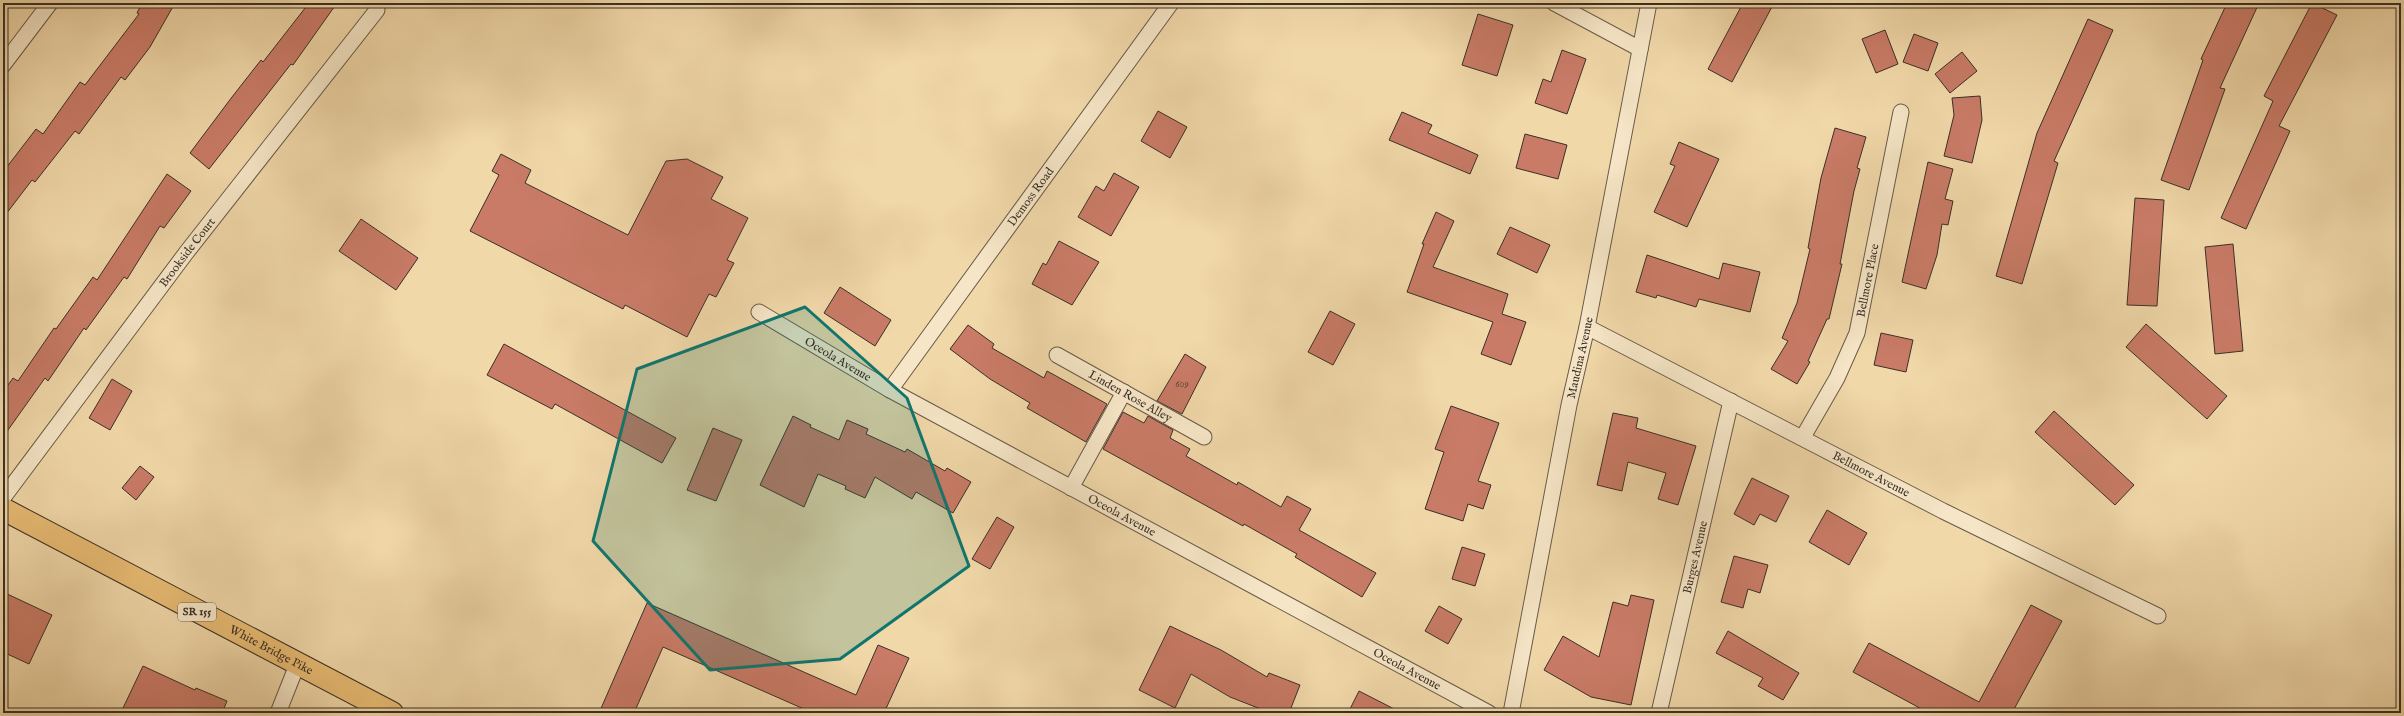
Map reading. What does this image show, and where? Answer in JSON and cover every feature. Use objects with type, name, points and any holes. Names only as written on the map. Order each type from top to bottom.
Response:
[{"type":"main road","name":"White Bridge Pike","points":[[3,509],[296,665],[392,713]]},
{"type":"street","points":[[3,65],[50,3]]},
{"type":"street","name":"Demoss Road","points":[[890,390],[1171,3]]},
{"type":"street","points":[[1554,3],[1640,49]]},
{"type":"street","name":"Maudina Avenue","points":[[1511,713],[1569,405],[1586,327],[1649,3]]},
{"type":"street","name":"Brookside Court","points":[[3,498],[186,253],[376,10]]},
{"type":"street","name":"Bellmore Place","points":[[1803,437],[1837,378],[1857,333],[1901,112]]},
{"type":"street","name":"Oceola Avenue","points":[[759,312],[890,390],[1489,713]]},
{"type":"street","name":"Bellmore Avenue","points":[[1586,327],[1803,437],[1943,511],[2158,616]]},
{"type":"street","name":"Linden Rose Alley","points":[[1057,355],[1204,437]]},
{"type":"street","points":[[1071,488],[1124,392]]},
{"type":"street","name":"Burges Avenue","points":[[1659,713],[1731,401]]},
{"type":"street","points":[[278,713],[296,665]]},
{"type":"highlighted area","points":[[805,307],[907,398],[969,566],[840,659],[710,670],[593,541],[637,369]]},
{"type":"building","points":[[142,3],[175,3],[150,47],[125,80],[121,77],[79,134],[75,131],[35,182],[32,180],[3,218],[3,172],[36,129],[43,134],[80,82],[85,85],[139,14],[137,13]]},
{"type":"building","points":[[309,3],[337,3],[293,65],[291,64],[209,169],[190,153],[261,60],[263,62]]},
{"type":"building","points":[[1743,3],[1774,3],[1732,82],[1708,69]]},
{"type":"building","points":[[2227,3],[2259,3],[2220,88],[2225,89],[2189,190],[2161,180],[2203,60],[2201,59]]},
{"type":"building","points":[[2312,3],[2337,15],[2279,126],[2290,131],[2246,229],[2221,218],[2273,101],[2264,96]]},
{"type":"building","points":[[1478,14],[1513,25],[1497,76],[1462,65]]},
{"type":"building","points":[[2088,19],[2113,30],[2054,161],[2058,163],[2022,284],[1996,276],[2037,133]]},
{"type":"building","points":[[1885,30],[1898,64],[1876,73],[1862,39]]},
{"type":"building","points":[[1914,34],[1938,43],[1928,71],[1903,62]]},
{"type":"building","points":[[1562,50],[1586,59],[1567,114],[1535,103],[1543,79],[1551,82]]},
{"type":"building","points":[[1962,52],[1977,71],[1950,93],[1935,74]]},
{"type":"building","points":[[1980,96],[1982,120],[1972,163],[1944,156],[1954,115],[1952,98]]},
{"type":"building","points":[[1158,111],[1187,127],[1170,158],[1141,141]]},
{"type":"building","points":[[1402,112],[1432,125],[1428,133],[1478,155],[1470,174],[1389,140]]},
{"type":"building","points":[[1835,128],[1866,137],[1857,168],[1860,169],[1854,191],[1840,264],[1842,264],[1829,319],[1827,319],[1808,361],[1810,362],[1797,384],[1771,369],[1788,341],[1782,338],[1797,303],[1810,249],[1808,248],[1821,178]]},
{"type":"building","points":[[1525,134],[1567,145],[1558,179],[1516,168]]},
{"type":"building","points":[[1679,142],[1719,159],[1687,227],[1654,212],[1675,166],[1670,164]]},
{"type":"building","points":[[501,154],[531,170],[525,183],[628,235],[666,161],[687,159],[723,177],[711,199],[748,218],[727,260],[734,263],[716,297],[709,294],[687,337],[625,305],[623,309],[470,231],[499,175],[492,171]]},
{"type":"building","points":[[1928,162],[1953,169],[1945,199],[1953,201],[1948,225],[1942,224],[1937,255],[1926,289],[1902,282]]},
{"type":"building","points":[[1114,173],[1139,187],[1111,236],[1078,217],[1096,186],[1104,191]]},
{"type":"building","points":[[167,174],[191,191],[164,228],[160,226],[127,279],[124,277],[86,330],[84,328],[48,381],[45,378],[3,437],[3,392],[13,378],[18,381],[54,328],[56,329],[93,277],[97,280]]},
{"type":"building","points":[[2135,198],[2164,200],[2157,306],[2127,305]]},
{"type":"building","points":[[1436,212],[1454,221],[1433,267],[1508,294],[1502,314],[1526,322],[1511,365],[1481,354],[1493,322],[1407,292],[1424,244],[1422,244]]},
{"type":"building","points":[[361,219],[418,258],[396,290],[339,251]]},
{"type":"building","points":[[1510,227],[1550,245],[1537,273],[1497,254]]},
{"type":"building","points":[[1059,241],[1099,262],[1072,305],[1032,284],[1043,263],[1046,265]]},
{"type":"building","points":[[2233,244],[2243,351],[2215,354],[2205,247]]},
{"type":"building","points":[[1647,255],[1719,279],[1723,263],[1760,272],[1750,312],[1699,299],[1696,307],[1657,295],[1656,298],[1636,292]]},
{"type":"building","points":[[840,287],[891,320],[875,346],[824,313]]},
{"type":"building","points":[[1330,311],[1355,324],[1333,365],[1308,352]]},
{"type":"building","points":[[2146,324],[2227,396],[2207,419],[2126,347]]},
{"type":"building","points":[[968,325],[994,344],[992,348],[1044,378],[1047,371],[1107,404],[1086,442],[1027,408],[1030,403],[990,379],[950,349]]},
{"type":"building","points":[[1881,333],[1913,340],[1906,372],[1874,365]]},
{"type":"building","points":[[504,344],[676,438],[662,463],[555,404],[552,409],[487,375]]},
{"type":"building","points":[[1185,354],[1206,367],[1182,414],[1157,401]]},
{"type":"building","points":[[112,379],[132,391],[110,430],[89,418]]},
{"type":"building","points":[[1451,406],[1499,423],[1478,481],[1491,485],[1483,509],[1468,504],[1463,521],[1425,509],[1444,452],[1435,449]]},
{"type":"building","points":[[2054,411],[2134,485],[2115,505],[2035,432]]},
{"type":"building","points":[[1123,412],[1144,423],[1148,416],[1173,430],[1170,438],[1190,449],[1186,456],[1237,485],[1238,482],[1281,507],[1287,496],[1311,509],[1299,530],[1376,573],[1362,597],[1295,557],[1297,554],[1103,449]]},
{"type":"building","points":[[1613,413],[1638,418],[1636,428],[1696,446],[1678,505],[1658,499],[1666,473],[1628,462],[1622,491],[1597,485]]},
{"type":"building","points":[[793,416],[811,425],[810,427],[839,440],[847,420],[868,429],[866,434],[905,452],[907,449],[945,471],[947,468],[971,482],[953,513],[916,492],[912,499],[875,477],[865,498],[845,489],[846,486],[818,474],[804,507],[760,485]]},
{"type":"building","points":[[713,428],[742,440],[716,501],[687,490]]},
{"type":"building","points":[[140,466],[154,477],[136,500],[122,488]]},
{"type":"building","points":[[1752,478],[1789,496],[1776,522],[1760,514],[1754,525],[1734,514]]},
{"type":"building","points":[[1827,510],[1867,533],[1849,565],[1809,542]]},
{"type":"building","points":[[997,517],[1014,527],[990,569],[972,559]]},
{"type":"building","points":[[1462,547],[1485,554],[1475,586],[1452,579]]},
{"type":"building","points":[[1734,556],[1768,565],[1760,593],[1748,589],[1743,608],[1721,602]]},
{"type":"building","points":[[3,592],[52,615],[29,664],[3,652]]},
{"type":"building","points":[[1631,595],[1654,600],[1631,705],[1591,697],[1544,670],[1563,636],[1599,657],[1613,602],[1628,606]]},
{"type":"building","points":[[647,603],[856,695],[878,645],[909,658],[884,713],[813,713],[663,647],[634,713],[599,713]]},
{"type":"building","points":[[2031,605],[2062,621],[2012,713],[1929,713],[1853,672],[1869,643],[1979,702]]},
{"type":"building","points":[[1439,606],[1462,619],[1448,644],[1425,631]]},
{"type":"building","points":[[1170,626],[1221,650],[1267,677],[1269,673],[1300,685],[1289,713],[1271,713],[1230,697],[1191,674],[1175,708],[1139,690]]},
{"type":"building","points":[[1728,631],[1799,673],[1783,700],[1758,686],[1763,678],[1716,653]]},
{"type":"building","points":[[143,666],[195,690],[196,688],[227,701],[222,713],[133,713],[123,708]]},
{"type":"building","points":[[1359,691],[1402,713],[1348,713]]}]
